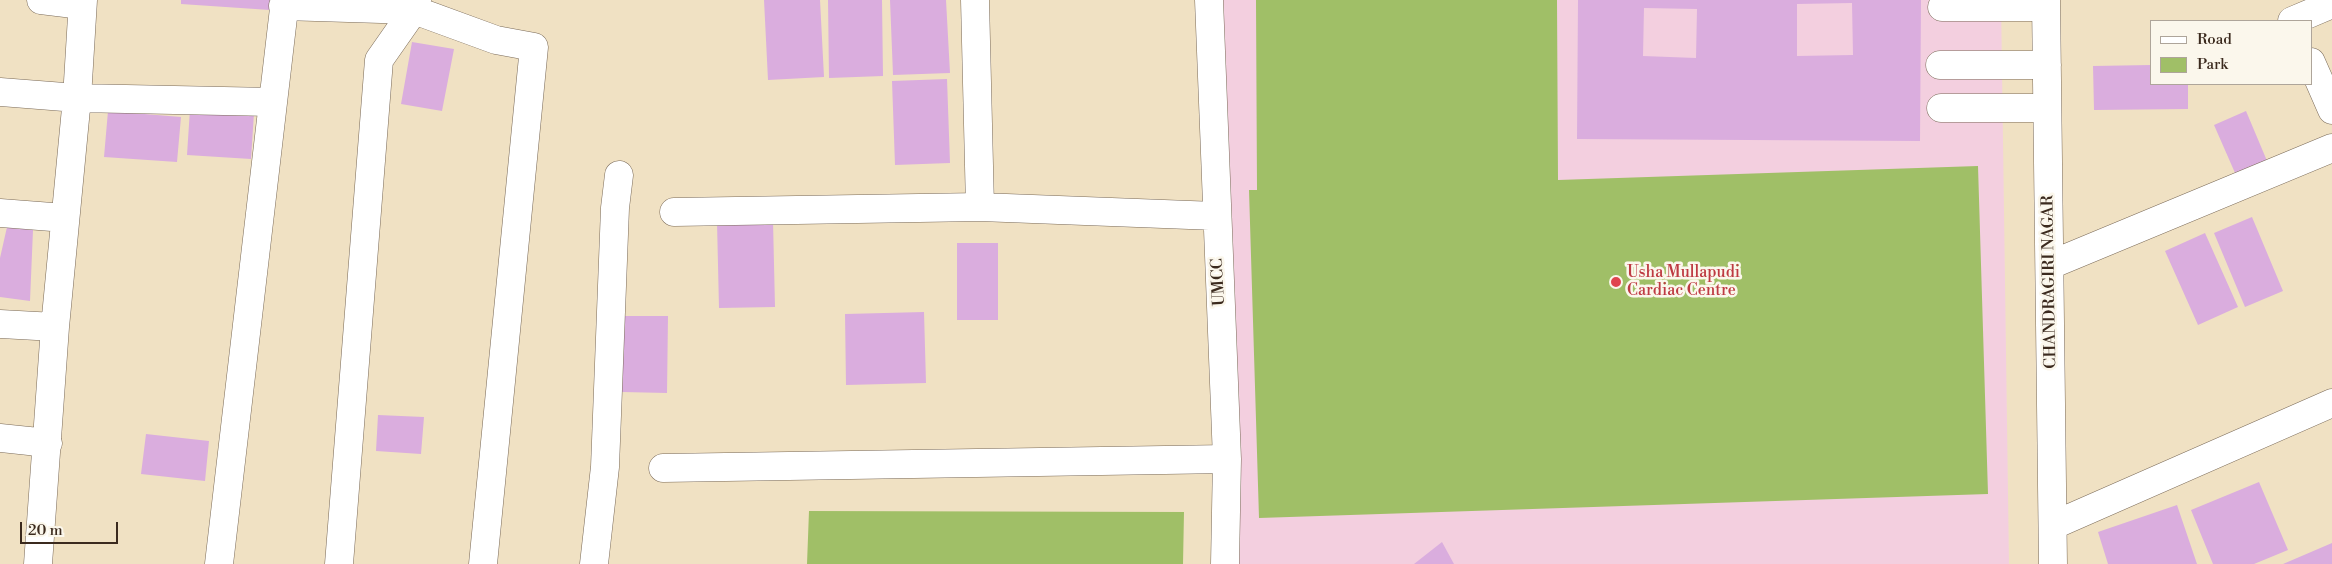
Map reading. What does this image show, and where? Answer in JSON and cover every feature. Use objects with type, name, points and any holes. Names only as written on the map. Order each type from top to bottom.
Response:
[{"type":"street","points":[[38,564],[55,327],[77,98],[83,3],[41,0]]},
{"type":"street","points":[[975,0],[980,207]]},
{"type":"street","name":"UMCC","points":[[1209,0],[1227,458],[1225,564]]},
{"type":"street","points":[[2283,0],[2292,20]]},
{"type":"street","points":[[219,564],[284,3],[416,5],[496,40],[534,47],[483,564]]},
{"type":"street","points":[[1942,7],[2046,4]]},
{"type":"street","name":"CHANDRAGIRI NAGAR","points":[[2046,4],[2053,564]]},
{"type":"street","points":[[2294,20],[2332,4]]},
{"type":"street","points":[[339,564],[379,60],[416,5]]},
{"type":"street","points":[[2312,64],[2332,110]]},
{"type":"street","points":[[1940,66],[2047,65]]},
{"type":"street","points":[[0,92],[77,98],[272,102]]},
{"type":"street","points":[[1941,108],[2047,108]]},
{"type":"street","points":[[2050,265],[2332,148]]},
{"type":"street","points":[[594,564],[605,467],[615,208],[619,175]]},
{"type":"street","points":[[674,212],[980,207],[1216,216]]},
{"type":"street","points":[[0,212],[65,218]]},
{"type":"street","points":[[0,324],[55,327]]},
{"type":"street","points":[[2054,525],[2332,403]]},
{"type":"street","points":[[0,438],[48,444]]},
{"type":"street","points":[[663,468],[1227,458]]},
{"type":"shaded area","name":"Usha Mullapudi Cardiac Centre","points":[[1223,0],[2001,0],[2009,564],[1231,564]]},
{"type":"green space","name":"Usha Mullapudi Cardiac Centre","points":[[1256,0],[1557,0],[1558,180],[1978,166],[1988,494],[1259,518],[1249,190],[1257,190]]},
{"type":"green space","points":[[809,511],[1184,512],[1183,564],[807,564]]},
{"type":"building","points":[[181,0],[270,0],[270,10],[181,4]]},
{"type":"building","points":[[764,0],[820,0],[824,77],[768,80]]},
{"type":"building","points":[[828,0],[882,0],[883,76],[829,78]]},
{"type":"building","points":[[890,0],[946,0],[950,73],[893,75]]},
{"type":"building","points":[[1578,0],[1921,0],[1920,141],[1577,139]],"holes":[[[1852,3],[1853,55],[1797,56],[1797,4]],[[1644,8],[1697,9],[1696,58],[1643,56]]]},
{"type":"building","points":[[412,42],[454,49],[442,111],[401,104]]},
{"type":"building","points":[[2150,65],[2150,85],[2188,85],[2188,109],[2094,110],[2093,66]]},
{"type":"building","points":[[947,79],[950,163],[895,165],[892,81]]},
{"type":"building","points":[[190,109],[254,113],[251,159],[187,155]]},
{"type":"building","points":[[108,111],[181,117],[177,162],[104,157]]},
{"type":"building","points":[[2246,111],[2270,168],[2239,182],[2214,125]]},
{"type":"building","points":[[2252,217],[2283,291],[2245,307],[2214,233]]},
{"type":"building","points":[[773,221],[775,307],[719,308],[717,222]]},
{"type":"building","points":[[7,227],[33,230],[30,301],[0,297],[0,258]]},
{"type":"building","points":[[2205,233],[2238,307],[2198,325],[2165,251]]},
{"type":"building","points":[[957,243],[998,243],[998,320],[957,320]]},
{"type":"building","points":[[924,312],[926,383],[846,385],[845,314]]},
{"type":"building","points":[[622,316],[668,316],[667,393],[622,392]]},
{"type":"building","points":[[378,415],[424,417],[421,454],[376,451]]},
{"type":"building","points":[[146,434],[209,441],[205,481],[141,474]]},
{"type":"building","points":[[2259,482],[2288,550],[2254,564],[2213,564],[2191,510]]},
{"type":"building","points":[[2177,505],[2197,564],[2108,564],[2098,532]]},
{"type":"building","points":[[1442,542],[1454,564],[1414,564]]},
{"type":"building","points":[[2332,543],[2332,564],[2283,564]]},
{"type":"place","name":"Usha Mullapudi Cardiac Centre","points":[[1616,282]]}]
